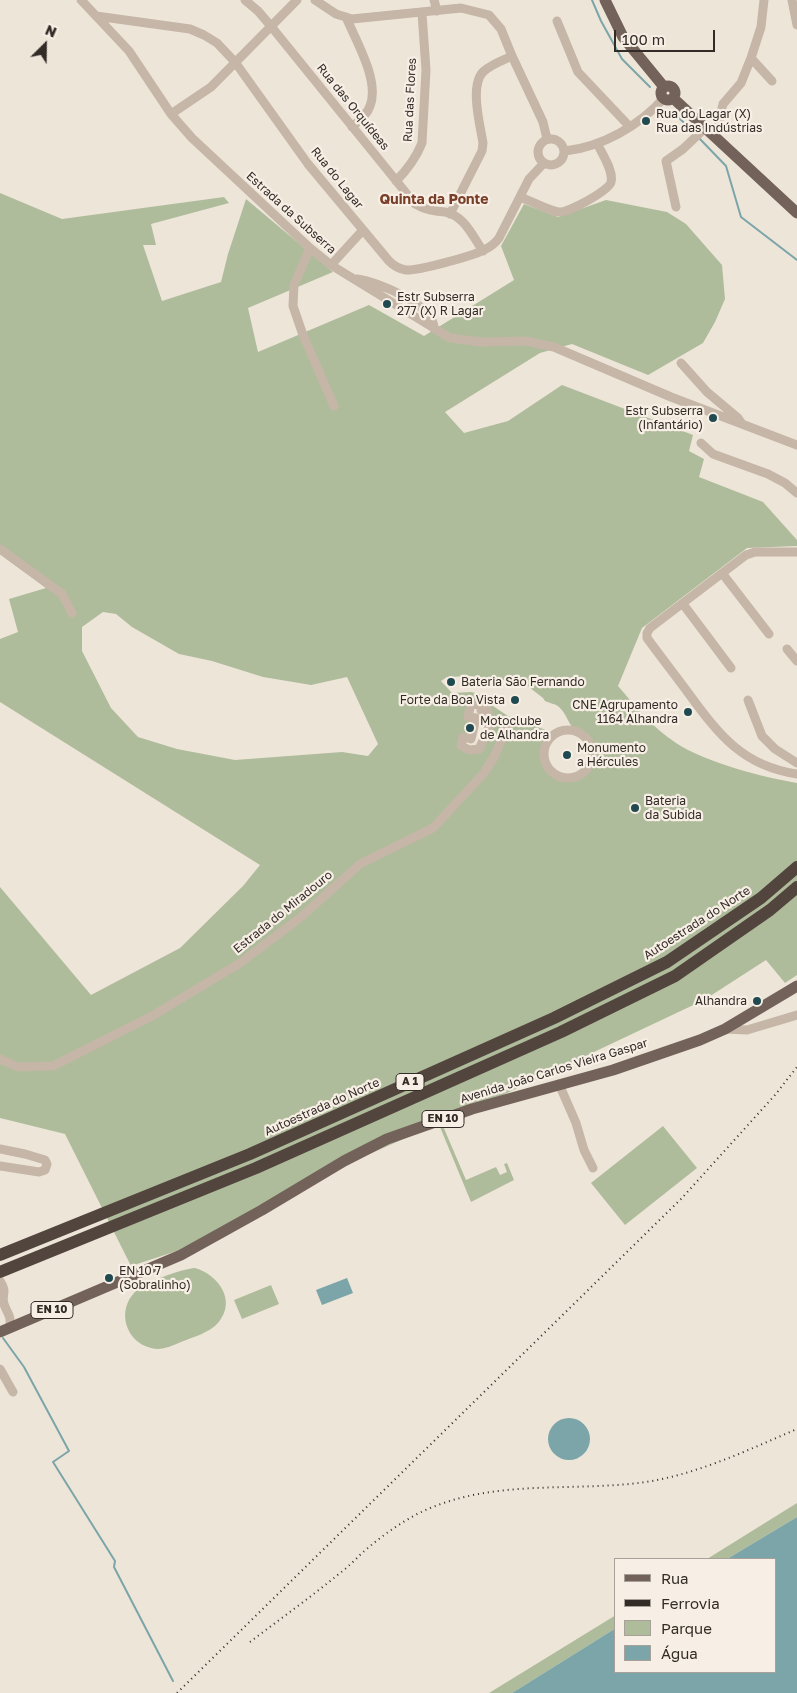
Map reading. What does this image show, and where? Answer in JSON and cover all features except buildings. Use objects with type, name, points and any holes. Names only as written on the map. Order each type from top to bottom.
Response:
[{"type":"highway","name":"Autoestrada do Norte","points":[[0,1256],[250,1154],[571,1010],[667,962],[761,898],[797,867]]},
{"type":"highway","name":"A 1","points":[[0,1272],[256,1168],[560,1032],[675,976],[770,910],[797,887]]},
{"type":"main road","points":[[604,0],[624,38],[667,94],[701,133],[715,136],[797,213]]},
{"type":"main road","name":"Avenida João Carlos Vieira Gaspar","points":[[5,1330],[181,1255],[262,1210],[344,1160],[387,1139],[472,1109],[613,1070],[700,1040],[725,1029],[797,986]]},
{"type":"street","name":"Estrada da Subserra","points":[[81,0],[129,51],[171,114],[192,138],[310,248],[331,265],[450,338],[481,342],[526,341],[554,347],[671,397],[797,445]]},
{"type":"street","name":"Rua das Orquídeas","points":[[245,0],[270,25],[415,204],[423,208],[456,216],[463,222],[482,251]]},
{"type":"street","points":[[171,114],[211,87],[270,25],[297,0]]},
{"type":"street","points":[[315,0],[336,14],[352,19],[461,8],[489,16],[501,29],[543,122],[547,139]]},
{"type":"street","points":[[434,0],[437,11]]},
{"type":"street","points":[[715,136],[723,104],[742,83],[761,27],[764,0]]},
{"type":"street","points":[[792,0],[797,25]]},
{"type":"street","name":"Rua das Flores","points":[[396,181],[407,170],[422,143],[426,70],[422,12]]},
{"type":"street","name":"Rua do Lagar","points":[[96,16],[190,30],[204,34],[217,43],[235,62],[308,164],[389,262],[405,270],[482,251],[494,245],[529,179],[544,163]]},
{"type":"street","points":[[346,17],[372,79],[373,93],[370,106],[363,118],[352,127]]},
{"type":"street","points":[[557,21],[578,72],[630,127]]},
{"type":"street","points":[[450,214],[482,151],[483,142],[476,90],[478,78],[483,71],[512,56]]},
{"type":"street","points":[[751,58],[772,81]]},
{"type":"street","points":[[565,151],[579,150],[630,127],[642,120],[667,94]]},
{"type":"street","points":[[676,207],[666,161],[701,133]]},
{"type":"street","points":[[547,139],[559,140],[565,151],[563,159],[552,165],[544,163],[538,156],[540,144],[547,139]]},
{"type":"street","points":[[520,197],[559,212],[568,211],[606,190],[611,184],[612,175],[597,143]]},
{"type":"street","points":[[331,265],[363,230]]},
{"type":"street","points":[[310,248],[294,285],[293,306],[302,335],[334,406]]},
{"type":"street","points":[[681,363],[707,392],[738,418],[742,424]]},
{"type":"street","points":[[701,443],[713,454],[768,474],[797,493]]},
{"type":"street","points":[[0,549],[62,594],[72,613]]},
{"type":"street","points":[[797,552],[750,553],[650,628],[647,633],[647,638],[713,727],[726,741],[761,764],[797,774]]},
{"type":"street","points":[[722,573],[769,634]]},
{"type":"street","points":[[683,604],[731,668]]},
{"type":"street","points":[[787,649],[797,661]]},
{"type":"street","points":[[748,700],[762,736],[775,749],[797,762]]},
{"type":"street","points":[[471,704],[481,705],[481,710],[488,711],[489,728],[479,749],[470,750],[461,746],[463,737],[471,739],[476,718],[468,717],[471,704]]},
{"type":"street","name":"Estrada do Miradouro","points":[[0,1059],[18,1067],[53,1066],[152,1016],[240,964],[301,917],[360,864],[433,828],[484,773],[494,757],[510,721]]},
{"type":"street","points":[[572,731],[580,734],[586,739],[591,749],[591,759],[588,767],[575,777],[564,778],[553,773],[544,759],[547,742],[560,732],[572,731]]},
{"type":"street","points":[[725,1029],[747,1030],[797,1015]]},
{"type":"street","points":[[559,1084],[576,1123],[584,1150],[593,1168]]},
{"type":"street","points":[[0,1150],[25,1154],[45,1160],[46,1168],[41,1172],[0,1166]]},
{"type":"street","points":[[0,1280],[5,1289],[4,1303],[10,1316],[5,1330]]},
{"type":"street","points":[[0,1369],[13,1392]]},
{"type":"green space","points":[[0,193],[62,219],[224,197],[229,203],[151,224],[156,245],[143,245],[162,301],[221,282],[246,199],[333,272],[248,308],[258,352],[369,305],[424,336],[514,280],[501,246],[524,204],[558,217],[606,200],[667,212],[686,224],[722,265],[725,299],[703,343],[648,375],[572,344],[540,353],[445,412],[464,433],[508,421],[562,385],[693,435],[689,451],[704,459],[699,477],[763,502],[797,540],[797,546],[747,548],[642,628],[618,686],[652,724],[688,750],[734,768],[797,783],[797,975],[785,983],[766,960],[704,1000],[505,1094],[356,1160],[192,1246],[131,1266],[65,1134],[0,1118],[0,887],[91,995],[180,948],[243,886],[260,865],[0,702],[0,639],[18,632],[9,599],[46,588],[0,554]],"holes":[[[103,612],[116,614],[132,627],[179,654],[212,661],[263,677],[311,685],[347,677],[378,744],[368,756],[342,752],[235,760],[177,749],[138,737],[111,708],[82,651],[82,627]],[[470,676],[516,680],[525,684],[545,701],[559,707],[572,727],[587,740],[592,754],[590,763],[584,771],[575,776],[565,777],[556,775],[548,768],[544,757],[546,744],[555,734],[524,721],[510,721],[511,718],[493,706],[484,695],[471,692],[452,693],[441,681],[447,677]],[[472,704],[488,711],[489,728],[479,749],[461,745],[471,739],[476,718],[468,716]]]},
{"type":"green space","points":[[443,1126],[466,1180],[496,1167],[500,1175],[507,1172],[504,1164],[507,1163],[514,1180],[471,1202],[440,1127]]},
{"type":"green space","points":[[663,1126],[697,1168],[625,1225],[591,1183]]},
{"type":"green space","points":[[195,1268],[211,1276],[223,1290],[226,1306],[218,1323],[201,1334],[170,1346],[155,1349],[142,1345],[130,1333],[126,1325],[125,1316],[129,1300],[135,1292],[147,1284],[181,1271]]},
{"type":"green space","points":[[271,1285],[279,1304],[242,1319],[234,1300]]},
{"type":"green space","points":[[797,1503],[797,1517],[729,1558],[709,1558]]},
{"type":"green space","points":[[614,1616],[614,1629],[512,1693],[489,1693]]},
{"type":"water","points":[[347,1278],[353,1293],[322,1305],[316,1290]]},
{"type":"water","points":[[569,1418],[584,1424],[590,1439],[584,1454],[569,1460],[554,1454],[548,1439],[554,1424]]},
{"type":"water","points":[[797,1517],[797,1693],[512,1693],[614,1629],[614,1673],[777,1673],[777,1558],[729,1558]]},
{"type":"waterway","points":[[592,0],[622,59],[650,87]]},
{"type":"waterway","points":[[678,117],[696,134]]},
{"type":"waterway","points":[[699,138],[726,166],[741,217],[797,260]]},
{"type":"waterway","points":[[3,1338],[24,1367],[69,1451],[53,1462],[115,1561],[114,1567],[173,1681]]},
{"type":"railway","points":[[177,1693],[682,1198],[775,1095],[797,1067]]},
{"type":"railway","points":[[250,1642],[329,1582],[389,1532],[408,1519],[438,1505],[461,1498],[509,1490],[605,1486],[673,1477],[736,1455],[797,1429]]},
{"type":"place","name":"Rua do Lagar (X) Rua das Indústrias","points":[[646,121]]},
{"type":"place","name":"Estr Subserra 277 (X) R Lagar","points":[[387,304]]},
{"type":"place","name":"Estr Subserra (Infantário)","points":[[713,418]]},
{"type":"place","name":"Bateria São Fernando","points":[[451,682]]},
{"type":"place","name":"Forte da Boa Vista","points":[[515,700]]},
{"type":"place","name":"CNE Agrupamento 1164 Alhandra","points":[[688,712]]},
{"type":"place","name":"Motoclube de Alhandra","points":[[470,728]]},
{"type":"place","name":"Monumento a Hércules","points":[[567,755]]},
{"type":"place","name":"Bateria da Subida","points":[[635,808]]},
{"type":"place","name":"Alhandra","points":[[757,1001]]},
{"type":"place","name":"EN 10 7 (Sobralinho)","points":[[109,1278]]},
{"type":"district","name":"Quinta da Ponte","points":[[434,200]]}]
